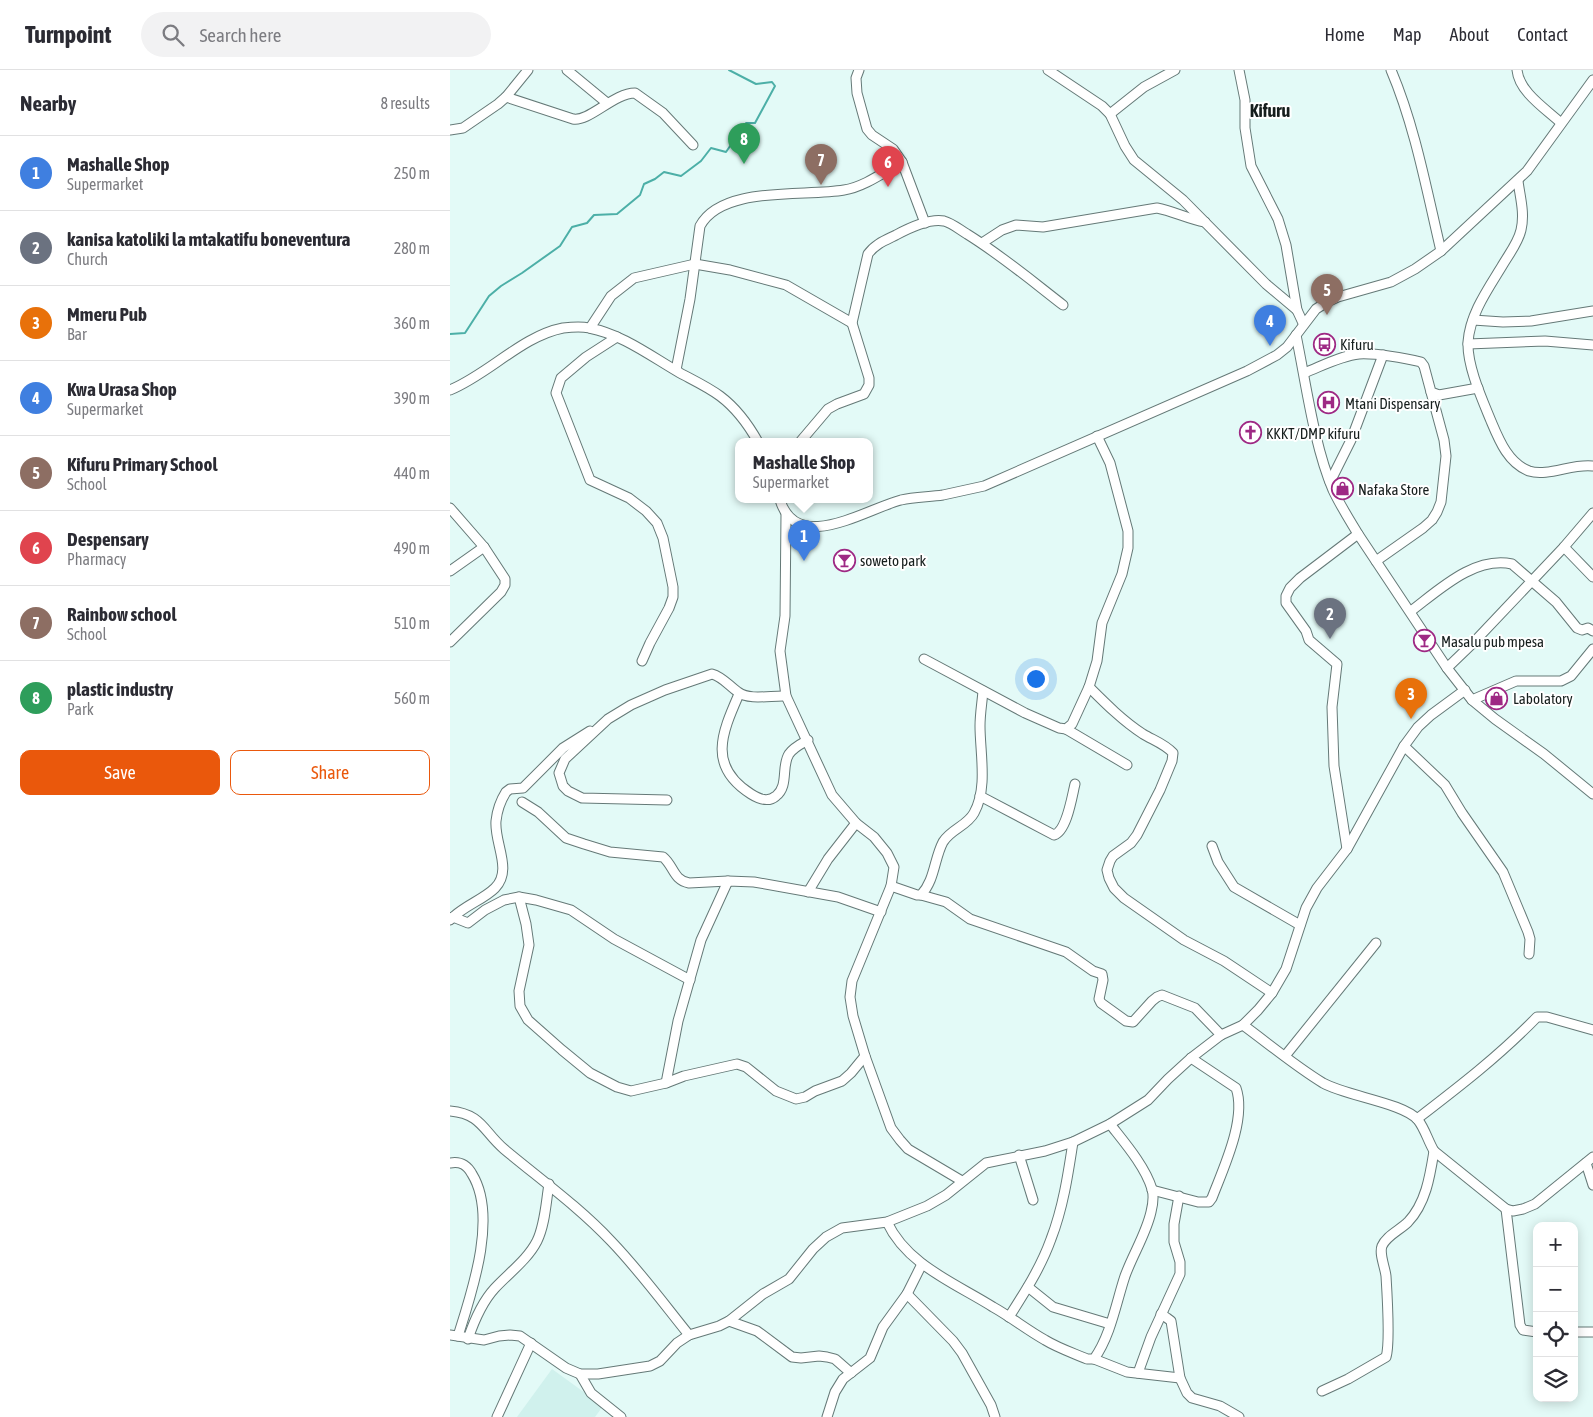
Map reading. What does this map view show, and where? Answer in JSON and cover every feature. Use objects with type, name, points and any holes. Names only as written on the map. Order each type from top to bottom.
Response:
[{"type":"street","points":[[450,130],[463,128],[506,96],[528,70]]},
{"type":"street","points":[[567,70],[607,103]]},
{"type":"street","points":[[859,70],[856,78],[857,94],[867,128],[872,135],[893,149],[902,162],[925,223]]},
{"type":"street","points":[[1048,70],[1097,102],[1110,114],[1125,146],[1134,160],[1183,200],[1266,284],[1297,310]]},
{"type":"street","points":[[1110,114],[1144,87],[1175,70]]},
{"type":"street","points":[[1239,70],[1245,100],[1248,150],[1251,166],[1278,220],[1286,244],[1297,310],[1303,323]]},
{"type":"street","points":[[1391,70],[1399,89],[1422,167],[1441,251]]},
{"type":"street","points":[[1517,70],[1520,81],[1527,91],[1561,123]]},
{"type":"street","points":[[786,514],[801,525],[826,527],[901,500],[943,495],[984,486],[1247,371],[1277,355],[1287,347],[1303,323],[1316,309],[1327,302],[1390,282],[1415,269],[1441,251],[1518,181],[1593,80]]},
{"type":"street","points":[[506,96],[580,120],[607,103],[632,93],[638,94],[662,113],[693,145]]},
{"type":"street","points":[[676,370],[690,298],[700,226],[711,212],[745,199],[773,194],[850,189],[902,162]]},
{"type":"street","points":[[1518,181],[1523,216],[1518,240],[1485,294],[1472,320],[1468,344],[1471,365],[1478,388],[1504,450],[1525,469],[1538,472],[1579,466],[1593,466]]},
{"type":"street","points":[[982,243],[1016,225],[1043,227],[1157,208],[1165,209],[1185,218],[1205,222]]},
{"type":"street","points":[[803,438],[828,409],[864,394],[869,385],[869,378],[852,323],[868,254],[873,248],[904,231],[925,223],[943,221],[982,243],[1063,305]]},
{"type":"street","points":[[590,328],[611,296],[634,278],[695,264],[786,285],[852,323]]},
{"type":"street","points":[[1472,320],[1532,321],[1593,311]]},
{"type":"street","points":[[450,390],[485,370],[527,342],[561,329],[590,328],[617,337],[719,395],[736,410],[756,438]]},
{"type":"street","points":[[1296,335],[1320,447],[1330,482],[1358,534],[1448,668],[1472,700],[1544,754],[1593,794]]},
{"type":"street","points":[[617,337],[586,357],[561,378],[556,393],[590,480],[629,498],[646,510],[657,523],[663,538],[673,587],[673,597],[670,608],[650,642],[642,661]]},
{"type":"street","points":[[1468,344],[1545,341],[1593,345]]},
{"type":"street","points":[[1304,373],[1360,354],[1383,355],[1421,362],[1424,366],[1442,433],[1446,456],[1438,512],[1423,528],[1376,561]]},
{"type":"street","points":[[1330,482],[1351,440],[1383,355]]},
{"type":"street","points":[[1431,392],[1439,395],[1478,388]]},
{"type":"street","points":[[1066,729],[1072,724],[1089,687],[1097,661],[1102,623],[1122,574],[1129,538],[1110,463],[1097,436]]},
{"type":"street","points":[[781,503],[786,514],[785,608],[780,651],[786,696],[832,795],[856,823],[874,837],[887,853],[894,867],[891,886],[852,981],[850,997],[853,1016],[888,1121],[900,1140],[908,1149],[962,1181]]},
{"type":"street","points":[[450,508],[484,547],[505,579],[501,592],[450,642]]},
{"type":"street","points":[[1448,668],[1564,548],[1593,513]]},
{"type":"street","points":[[1347,849],[1334,766],[1332,707],[1337,664],[1310,640],[1286,602],[1286,596],[1290,588],[1300,578],[1358,534]]},
{"type":"street","points":[[450,571],[484,547]]},
{"type":"street","points":[[1564,548],[1593,577]]},
{"type":"street","points":[[1411,611],[1453,580],[1474,568],[1495,562],[1512,564],[1556,602],[1577,628],[1582,630],[1588,628],[1593,631]]},
{"type":"street","points":[[1472,700],[1516,681],[1561,681],[1571,676],[1593,649]]},
{"type":"street","points":[[924,658],[1024,713],[1059,728],[1066,729],[1128,765]]},
{"type":"street","points":[[451,918],[495,888],[499,882],[503,861],[496,822],[506,792],[510,789],[523,788],[563,748],[631,705],[712,674],[718,676],[739,694],[752,697],[786,696]]},
{"type":"street","points":[[1089,687],[1143,734],[1169,748],[1173,753],[1172,761],[1160,790],[1137,835],[1113,856],[1108,865],[1109,878],[1114,888],[1124,898],[1184,940],[1224,961],[1272,993]]},
{"type":"street","points":[[450,1163],[456,1162],[468,1168],[481,1193],[483,1212],[476,1272],[454,1336],[484,1340],[510,1334],[520,1336],[566,1368],[580,1374],[598,1374],[650,1366],[660,1361],[677,1343],[689,1335],[729,1321],[764,1294],[789,1279],[813,1249],[826,1237],[842,1228],[887,1222],[927,1206],[946,1195],[986,1163],[1045,1151],[1074,1142],[1110,1124],[1148,1100],[1191,1058],[1221,1035],[1243,1025],[1272,993],[1286,969],[1306,908],[1317,888],[1347,849],[1404,746],[1418,727],[1431,715],[1465,690]]},
{"type":"street","points":[[921,894],[930,883],[944,840],[973,815],[980,796],[982,774],[980,724],[983,691]]},
{"type":"street","points":[[739,694],[726,723],[722,754],[730,777],[751,794],[762,799],[774,798],[782,786],[787,758],[794,748],[808,740]]},
{"type":"street","points":[[608,719],[565,759],[559,773],[563,786],[568,791],[582,798],[667,800]]},
{"type":"street","points":[[1404,746],[1445,785],[1503,872],[1528,932],[1530,939],[1529,954]]},
{"type":"street","points":[[980,796],[1054,835],[1057,834],[1065,822],[1075,784]]},
{"type":"street","points":[[522,802],[538,812],[566,838],[610,852],[663,857],[677,878],[689,884],[728,881],[754,882],[838,897],[881,912]]},
{"type":"street","points":[[808,892],[828,859],[856,823]]},
{"type":"street","points":[[1212,846],[1218,862],[1234,887],[1300,925]]},
{"type":"street","points":[[666,1083],[678,1021],[701,940],[728,881]]},
{"type":"street","points":[[891,886],[946,902],[970,919],[1066,952],[1093,971],[1102,974],[1103,980],[1099,999],[1101,1003],[1126,1021],[1134,1022],[1157,996],[1162,995],[1194,1008],[1221,1035]]},
{"type":"street","points":[[451,918],[468,923],[493,905],[519,896],[571,910],[614,939],[690,980]]},
{"type":"street","points":[[519,896],[529,945],[519,992],[520,1006],[528,1020],[590,1072],[616,1087],[631,1091],[737,1064],[746,1067],[776,1090],[796,1099],[842,1081],[865,1056]]},
{"type":"street","points":[[1285,1056],[1376,944]]},
{"type":"street","points":[[1417,1119],[1488,1064],[1510,1045],[1537,1017],[1548,1017],[1593,1030]]},
{"type":"street","points":[[1243,1025],[1324,1084],[1353,1095],[1385,1103],[1417,1119],[1434,1151],[1506,1209],[1513,1211],[1535,1204],[1590,1160]]},
{"type":"street","points":[[1152,1190],[1205,1203],[1209,1202],[1236,1126],[1238,1096],[1236,1088],[1191,1058]]},
{"type":"street","points":[[450,1111],[465,1114],[483,1124],[502,1147],[549,1184],[612,1241],[689,1335]]},
{"type":"street","points":[[1094,1359],[1110,1324],[1154,1201],[1147,1176],[1129,1148],[1110,1124]]},
{"type":"street","points":[[1009,1317],[1028,1287],[1051,1239],[1062,1205],[1074,1142]]},
{"type":"street","points":[[1322,1391],[1348,1379],[1386,1357],[1388,1352],[1386,1275],[1381,1251],[1382,1246],[1416,1212],[1429,1181],[1434,1151]]},
{"type":"street","points":[[1019,1155],[1033,1200]]},
{"type":"street","points":[[1590,1160],[1593,1185]]},
{"type":"street","points":[[468,1339],[474,1322],[494,1289],[536,1243],[540,1233],[549,1184]]},
{"type":"street","points":[[1138,1373],[1161,1314],[1180,1274],[1180,1262],[1174,1242],[1174,1224],[1179,1196]]},
{"type":"street","points":[[1506,1209],[1520,1325],[1524,1330],[1533,1331]]},
{"type":"street","points":[[887,1222],[893,1234],[904,1248],[922,1264],[1046,1341],[1087,1359],[1094,1359],[1127,1372],[1180,1378]]},
{"type":"street","points":[[827,1417],[835,1392],[843,1379],[870,1358],[883,1327],[907,1294],[922,1264]]},
{"type":"street","points":[[1028,1287],[1053,1307],[1110,1324]]},
{"type":"street","points":[[907,1294],[962,1352],[991,1405],[995,1417]]},
{"type":"street","points":[[1161,1314],[1170,1321],[1180,1378],[1187,1393],[1192,1398],[1220,1406],[1239,1417]]},
{"type":"street","points":[[729,1321],[757,1331],[792,1357],[827,1357],[835,1359],[852,1373]]},
{"type":"street","points":[[1578,1332],[1593,1332]]},
{"type":"street","points":[[497,1417],[531,1343]]},
{"type":"street","points":[[580,1374],[591,1394],[621,1417]]},
{"type":"shaded area","points":[[552,1369],[603,1406],[595,1417],[517,1417]]},
{"type":"waterway","points":[[450,334],[465,333],[489,296],[560,246],[572,227],[587,223],[594,215],[617,214],[640,195],[644,184],[664,172],[681,176],[701,161],[711,148],[726,152],[746,123],[755,123],[775,86],[772,82],[756,84],[729,70]]},
{"type":"place","name":"plastic industry","points":[[744,164]]},
{"type":"place","name":"Rainbow school","points":[[821,185]]},
{"type":"place","name":"Despensary","points":[[888,187]]},
{"type":"place","name":"Kifuru Primary School","points":[[1327,315]]},
{"type":"place","name":"Kifuru","points":[[1324,344]]},
{"type":"place","name":"Kwa Urasa Shop","points":[[1270,346]]},
{"type":"place","name":"Mtani Dispensary","points":[[1329,403]]},
{"type":"place","name":"KKKT/DMP kifuru","points":[[1250,433]]},
{"type":"place","name":"Nafaka Store","points":[[1342,489]]},
{"type":"place","name":"soweto park","points":[[844,560]]},
{"type":"place","name":"Mashalle Shop","points":[[804,561]]},
{"type":"place","name":"kanisa katoliki la mtakatifu boneventura","points":[[1330,639]]},
{"type":"place","name":"Masalu pub mpesa","points":[[1425,641]]},
{"type":"place","name":"Labolatory","points":[[1497,698]]},
{"type":"place","name":"Mmeru Pub","points":[[1411,719]]},
{"type":"district","name":"Kifuru","points":[[1270,110]]}]
